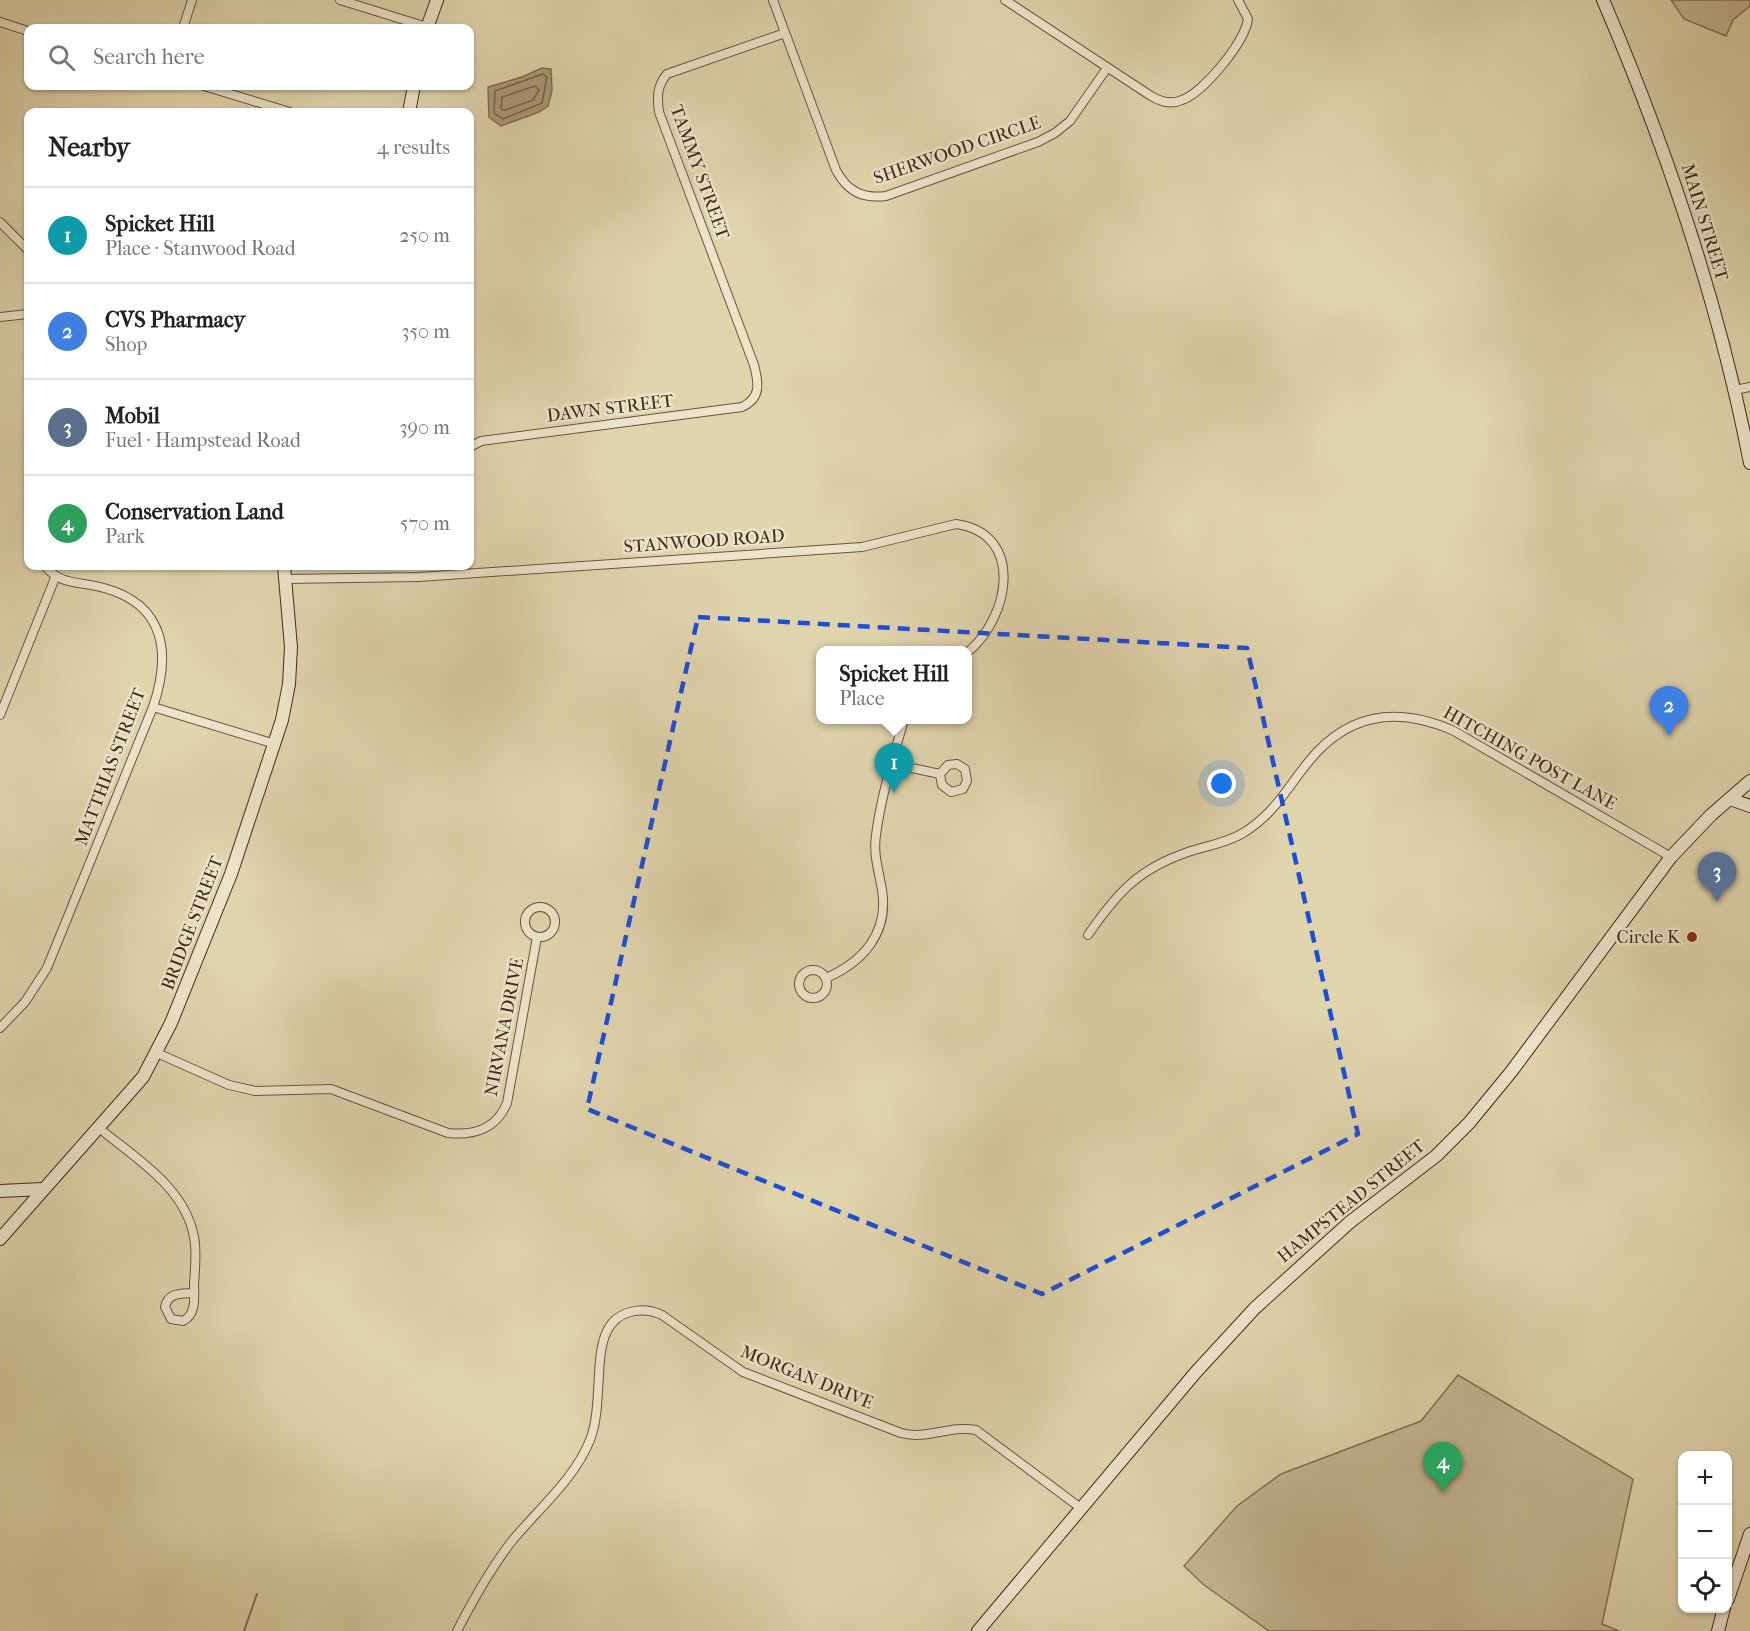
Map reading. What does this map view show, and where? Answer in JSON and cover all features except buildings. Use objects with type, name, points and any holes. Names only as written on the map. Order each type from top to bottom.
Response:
[{"type":"main road","points":[[428,24],[437,0]]},
{"type":"main road","name":"MAIN STREET","points":[[1603,0],[1666,157],[1701,265],[1735,390],[1750,463]]},
{"type":"main road","points":[[410,108],[413,90]]},
{"type":"main road","name":"BRIDGE STREET","points":[[0,1239],[143,1077],[157,1053],[231,874],[286,701],[290,667],[285,570]]},
{"type":"main road","name":"HAMPSTEAD STREET","points":[[978,1631],[1196,1372],[1279,1284],[1350,1222],[1436,1156],[1469,1123],[1511,1072],[1661,869],[1750,781]]},
{"type":"main road","points":[[1730,799],[1750,806]]},
{"type":"main road","points":[[0,1191],[44,1189]]},
{"type":"main road","points":[[1732,1587],[1750,1534]]},
{"type":"main road","points":[[1718,1631],[1723,1613]]},
{"type":"street","points":[[184,24],[192,0]]},
{"type":"street","points":[[340,0],[415,24]]},
{"type":"street","name":"SHERWOOD CIRCLE","points":[[773,0],[836,170],[847,186],[866,196],[886,196],[1038,142],[1070,120],[1107,68]]},
{"type":"street","points":[[1005,0],[1160,101],[1174,102],[1188,97],[1230,54],[1247,29],[1248,19],[1238,0]]},
{"type":"street","points":[[0,22],[24,30]]},
{"type":"street","name":"TAMMY STREET","points":[[753,400],[758,385],[754,365],[659,112],[658,92],[659,83],[667,74],[785,33]]},
{"type":"street","points":[[217,90],[277,108]]},
{"type":"street","points":[[0,222],[24,246]]},
{"type":"street","points":[[0,317],[24,314]]},
{"type":"street","points":[[1735,390],[1750,387]]},
{"type":"street","name":"DAWN STREET","points":[[474,445],[481,441],[722,411],[742,407],[753,400]]},
{"type":"street","name":"STANWOOD ROAD","points":[[474,569],[862,547],[906,538],[944,525],[968,525],[986,536],[993,544],[1003,565],[1004,576],[997,615],[985,635],[972,648]]},
{"type":"street","points":[[0,715],[55,578],[48,570]]},
{"type":"street","name":"STANWOOD ROAD","points":[[286,579],[359,579],[462,570]]},
{"type":"street","name":"MATTHIAS STREET","points":[[0,1028],[25,1002],[47,968],[153,707],[161,681],[164,655],[160,636],[150,618],[135,604],[114,591],[55,578]]},
{"type":"street","points":[[153,707],[274,744]]},
{"type":"street","name":"HITCHING POST LANE","points":[[1088,935],[1111,902],[1132,880],[1158,864],[1243,833],[1274,809],[1316,753],[1331,739],[1348,728],[1386,716],[1417,718],[1455,731],[1671,857]]},
{"type":"street","points":[[826,978],[861,957],[879,932],[883,909],[876,861],[876,836],[903,724]]},
{"type":"street","points":[[893,764],[940,774]]},
{"type":"street","name":"NIRVANA DRIVE","points":[[157,1053],[215,1080],[245,1089],[331,1089],[448,1133],[469,1134],[479,1131],[496,1121],[507,1103],[537,938]]},
{"type":"street","points":[[99,1128],[162,1180],[181,1203],[195,1239],[194,1293]]},
{"type":"street","name":"MORGAN DRIVE","points":[[457,1631],[490,1571],[581,1460],[596,1420],[606,1332],[619,1317],[637,1310],[662,1315],[743,1372],[901,1433],[921,1435],[954,1429],[976,1430],[1082,1509]]},
{"type":"highlighted area","points":[[698,617],[1247,648],[1358,1134],[1042,1294],[587,1109]]},
{"type":"shaded area","points":[[1671,0],[1750,0],[1750,6],[1733,20],[1726,36],[1684,19]]},
{"type":"shaded area","points":[[1458,1375],[1633,1479],[1602,1624],[1619,1631],[1269,1631],[1204,1585],[1184,1566],[1237,1506],[1281,1474],[1421,1421]]},
{"type":"water","points":[[542,68],[551,69],[552,91],[548,106],[539,112],[501,126],[489,117],[488,87],[522,77]]},
{"type":"waterway","points":[[244,1631],[257,1594]]},
{"type":"place","name":"CVS Pharmacy","points":[[1669,736]]},
{"type":"place","name":"Spicket Hill","points":[[894,793]]},
{"type":"place","name":"Mobil","points":[[1717,902]]},
{"type":"place","name":"Circle K","points":[[1692,937]]},
{"type":"place","name":"Conservation Land","points":[[1443,1492]]}]
